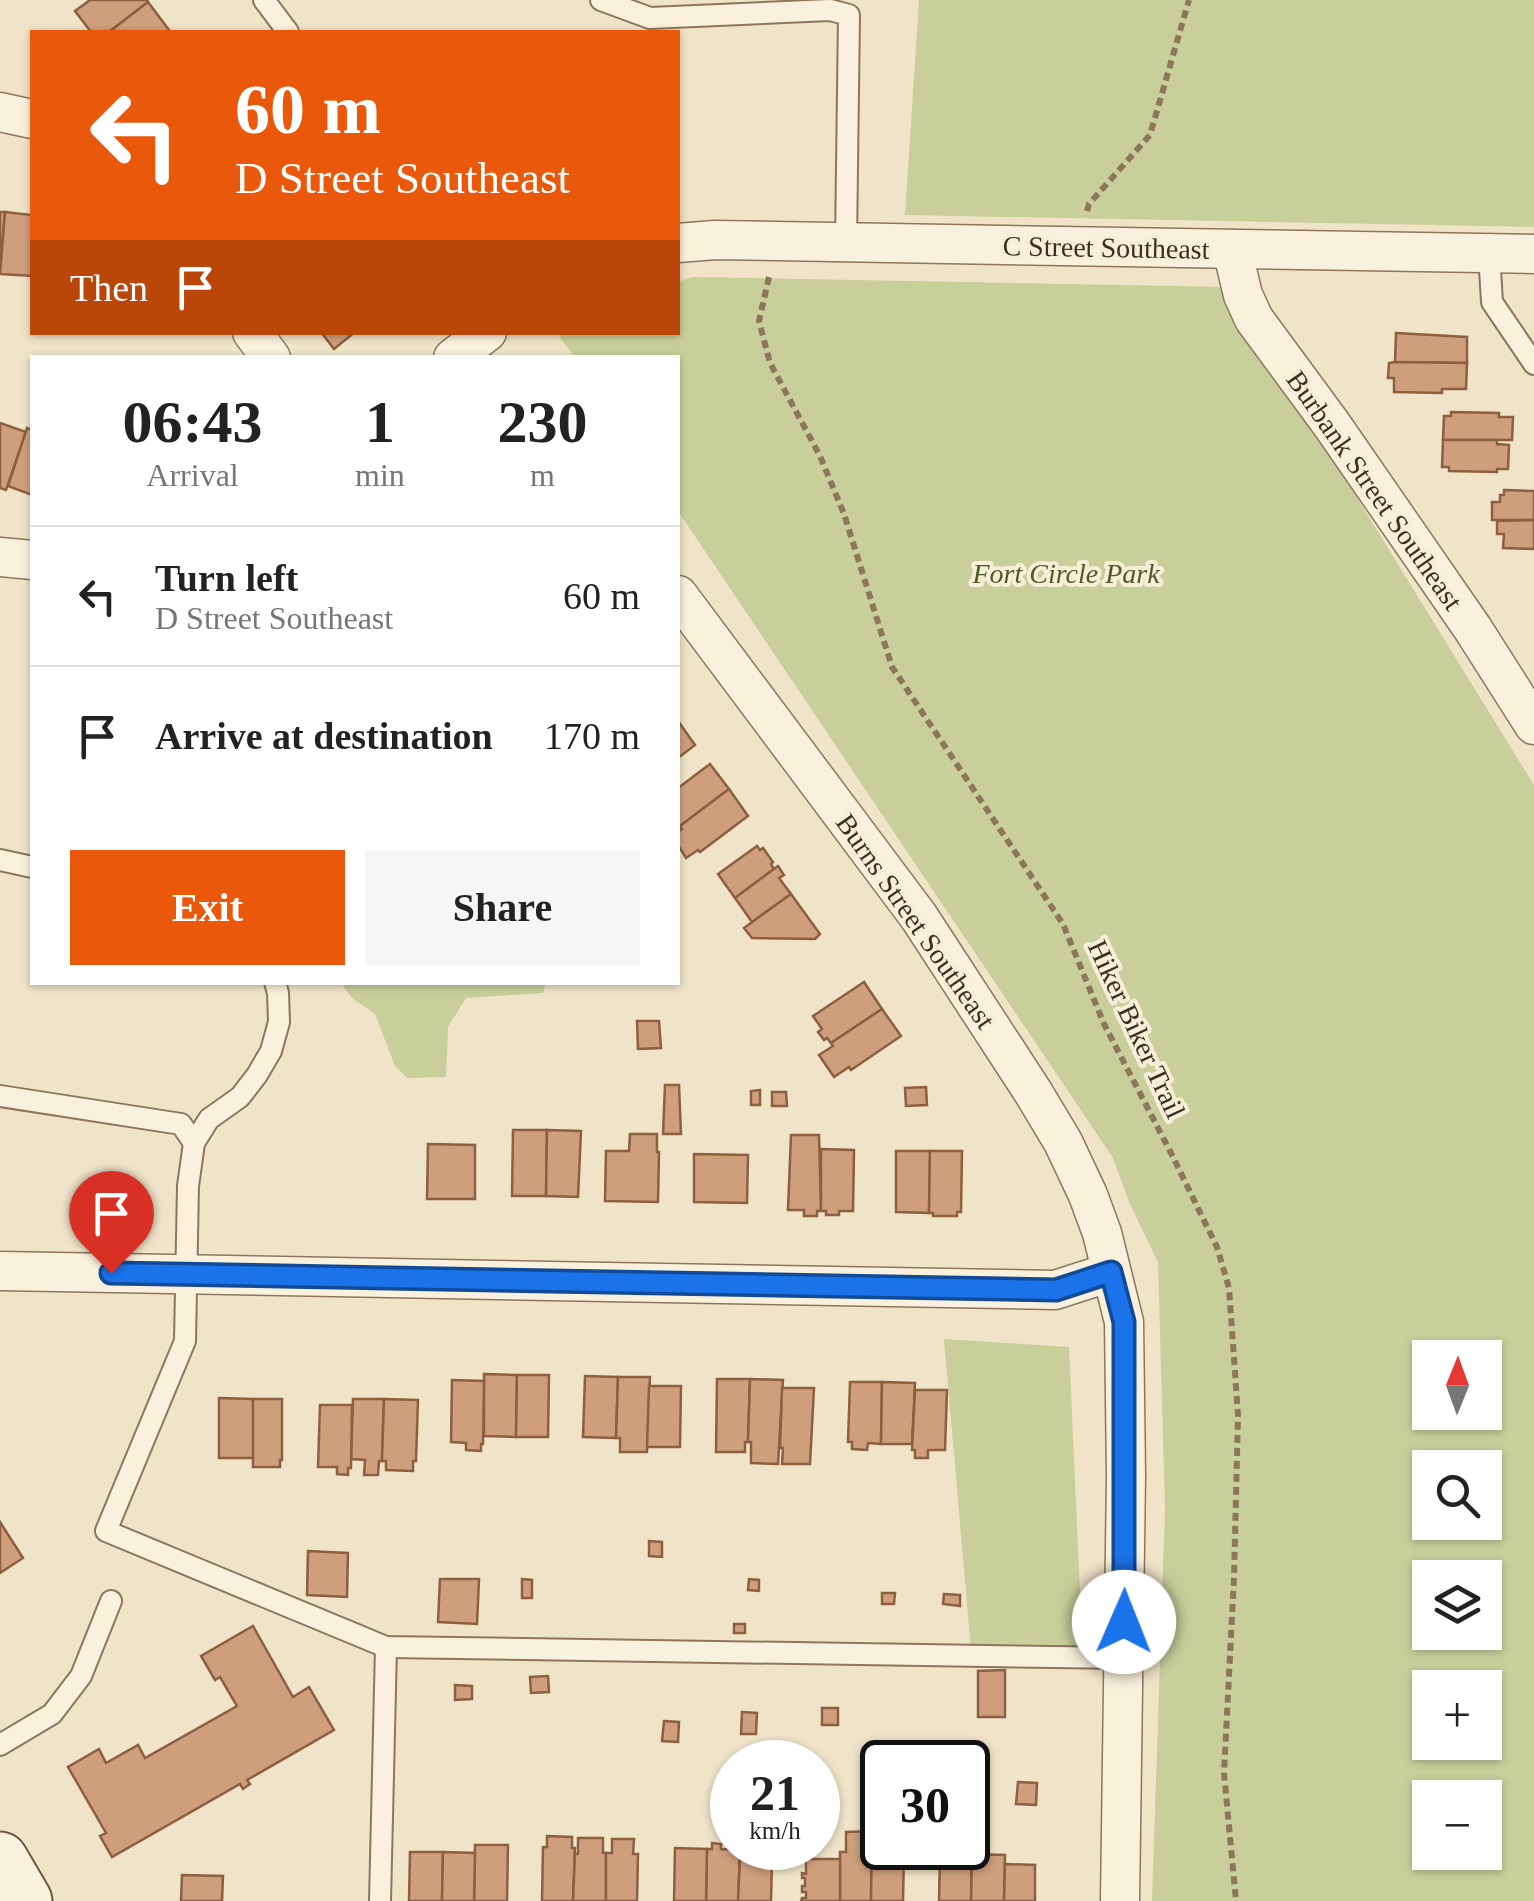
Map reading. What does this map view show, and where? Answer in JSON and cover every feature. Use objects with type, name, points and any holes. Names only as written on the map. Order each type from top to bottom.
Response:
[{"type":"main road","points":[[0,1860],[24,1901]]},
{"type":"street","points":[[0,112],[30,119]]},
{"type":"street","name":"C Street Southeast","points":[[680,243],[716,240],[1534,254]]},
{"type":"street","name":"Burbank Street Southeast","points":[[1232,249],[1243,295],[1254,319],[1473,629],[1534,725]]},
{"type":"street","points":[[0,557],[30,560]]},
{"type":"street","name":"Burns Street Southeast","points":[[680,598],[918,917],[1062,1142],[1102,1233],[1124,1322],[1120,1901]]},
{"type":"street","points":[[0,1272],[1056,1290],[1111,1272]]},
{"type":"lane","points":[[264,0],[286,30]]},
{"type":"lane","points":[[601,0],[650,18],[849,8],[846,242]]},
{"type":"lane","points":[[1489,253],[1492,302],[1534,364]]},
{"type":"lane","points":[[0,860],[30,867]]},
{"type":"lane","points":[[276,985],[279,1022],[271,1051],[240,1096],[208,1118],[194,1143],[188,1186],[186,1341],[106,1531],[386,1647],[1124,1658]]},
{"type":"lane","points":[[0,1096],[181,1124],[194,1143]]},
{"type":"lane","points":[[0,1745],[52,1714],[81,1676],[111,1601]]},
{"type":"lane","points":[[380,1901],[386,1647]]},
{"type":"path","points":[[1077,246],[1088,204],[1150,135],[1189,0]]},
{"type":"path","name":"Hiker Biker Trail","points":[[774,241],[760,321],[770,363],[820,456],[844,514],[892,667],[1063,924],[1104,1024],[1217,1247],[1228,1288],[1238,1415],[1224,1773],[1236,1901]]},
{"type":"green space","points":[[919,0],[1534,0],[1534,227],[905,215]]},
{"type":"green space","name":"Fort Circle Park","points":[[692,277],[1227,287],[1534,785],[1534,1901],[1152,1901],[1165,1508],[1158,1262],[1113,1158],[680,514],[680,355],[573,355],[558,335],[680,335],[680,281]]},
{"type":"green space","points":[[342,985],[545,985],[543,993],[466,998],[448,1027],[446,1077],[407,1078],[395,1066],[375,1014],[352,998]]},
{"type":"green space","points":[[944,1339],[1069,1347],[1083,1658],[971,1650]]},
{"type":"building","points":[[90,0],[148,2],[112,30],[89,30],[75,11]]},
{"type":"building","points":[[148,2],[169,30],[112,30]]},
{"type":"building","points":[[0,212],[5,212],[0,274]]},
{"type":"building","points":[[5,212],[30,215],[30,276],[0,274]]},
{"type":"building","points":[[1396,333],[1467,337],[1467,363],[1395,362]]},
{"type":"building","points":[[323,335],[351,335],[334,349]]},
{"type":"building","points":[[1389,363],[1467,363],[1466,389],[1394,392],[1394,378],[1388,378]]},
{"type":"building","points":[[1451,412],[1513,417],[1512,440],[1443,440],[1444,416],[1451,416]]},
{"type":"building","points":[[0,423],[26,432],[6,490],[0,488]]},
{"type":"building","points":[[27,428],[30,494],[8,486]]},
{"type":"building","points":[[1443,440],[1497,440],[1497,444],[1509,445],[1508,469],[1449,471],[1449,467],[1442,467]]},
{"type":"building","points":[[1504,490],[1534,491],[1534,520],[1492,520],[1492,502],[1500,502]]},
{"type":"building","points":[[1534,520],[1534,549],[1503,548],[1504,534],[1497,534],[1497,521]]},
{"type":"building","points":[[680,724],[695,745],[680,756]]},
{"type":"building","points":[[710,764],[729,789],[680,826],[680,786]]},
{"type":"building","points":[[729,789],[748,816],[686,858],[680,848],[680,826]]},
{"type":"building","points":[[757,846],[763,848],[774,869],[735,898],[718,874]]},
{"type":"building","points":[[778,866],[784,875],[779,878],[791,894],[752,922],[735,898]]},
{"type":"building","points":[[791,894],[820,934],[815,939],[752,938],[744,928]]},
{"type":"building","points":[[864,982],[882,1009],[831,1043],[827,1038],[824,1040],[813,1016]]},
{"type":"building","points":[[882,1009],[901,1036],[834,1077],[819,1055]]},
{"type":"building","points":[[637,1021],[659,1021],[661,1048],[638,1049]]},
{"type":"building","points":[[665,1085],[679,1085],[681,1134],[663,1134]]},
{"type":"building","points":[[926,1087],[927,1105],[906,1106],[905,1088]]},
{"type":"building","points":[[760,1090],[760,1105],[751,1105],[751,1091]]},
{"type":"building","points":[[772,1092],[786,1092],[787,1106],[772,1106]]},
{"type":"building","points":[[513,1130],[547,1130],[546,1196],[512,1196]]},
{"type":"building","points":[[547,1130],[581,1131],[578,1197],[546,1196]]},
{"type":"building","points":[[630,1134],[657,1134],[658,1202],[605,1201],[606,1151],[629,1151]]},
{"type":"building","points":[[791,1135],[819,1135],[821,1211],[817,1211],[817,1216],[804,1216],[804,1210],[788,1210]]},
{"type":"building","points":[[428,1144],[475,1145],[475,1199],[427,1199]]},
{"type":"building","points":[[821,1149],[854,1150],[853,1211],[826,1215],[826,1211],[821,1211]]},
{"type":"building","points":[[896,1151],[930,1151],[929,1213],[896,1212]]},
{"type":"building","points":[[930,1151],[962,1151],[961,1212],[957,1216],[929,1213]]},
{"type":"building","points":[[694,1154],[748,1155],[747,1203],[694,1202]]},
{"type":"building","points":[[484,1374],[517,1375],[516,1437],[484,1436]]},
{"type":"building","points":[[517,1375],[549,1375],[548,1437],[516,1437]]},
{"type":"building","points":[[585,1376],[618,1377],[616,1438],[583,1437]]},
{"type":"building","points":[[618,1377],[650,1377],[647,1452],[620,1452],[620,1438],[616,1438]]},
{"type":"building","points":[[717,1379],[750,1379],[745,1452],[716,1452]]},
{"type":"building","points":[[750,1379],[783,1380],[778,1464],[751,1463]]},
{"type":"building","points":[[452,1380],[484,1381],[481,1451],[466,1450],[466,1443],[451,1442]]},
{"type":"building","points":[[850,1382],[882,1382],[881,1444],[868,1443],[867,1450],[852,1449],[852,1442],[848,1442]]},
{"type":"building","points":[[882,1382],[915,1383],[912,1444],[881,1444]]},
{"type":"building","points":[[649,1386],[681,1386],[680,1447],[647,1447]]},
{"type":"building","points":[[782,1388],[814,1388],[810,1464],[782,1464]]},
{"type":"building","points":[[915,1390],[947,1390],[945,1450],[928,1450],[928,1458],[915,1458],[912,1450]]},
{"type":"building","points":[[219,1398],[253,1399],[254,1458],[219,1458]]},
{"type":"building","points":[[253,1399],[282,1399],[280,1467],[253,1467]]},
{"type":"building","points":[[353,1399],[384,1399],[378,1475],[364,1475],[365,1460],[351,1459]]},
{"type":"building","points":[[384,1399],[418,1400],[413,1471],[386,1470],[386,1461],[382,1461]]},
{"type":"building","points":[[320,1405],[352,1405],[348,1475],[337,1474],[337,1467],[318,1467]]},
{"type":"building","points":[[0,1522],[23,1558],[0,1573]]},
{"type":"building","points":[[649,1541],[662,1542],[662,1557],[649,1556]]},
{"type":"building","points":[[308,1551],[348,1553],[347,1597],[307,1595]]},
{"type":"building","points":[[440,1579],[479,1579],[477,1624],[438,1622]]},
{"type":"building","points":[[522,1579],[532,1580],[532,1598],[522,1598]]},
{"type":"building","points":[[749,1579],[759,1580],[759,1591],[748,1590]]},
{"type":"building","points":[[882,1593],[895,1593],[894,1604],[882,1604]]},
{"type":"building","points":[[944,1594],[960,1595],[960,1606],[943,1604]]},
{"type":"building","points":[[734,1624],[745,1624],[745,1633],[734,1633]]},
{"type":"building","points":[[253,1626],[293,1697],[309,1687],[334,1730],[247,1780],[250,1784],[243,1789],[240,1784],[112,1857],[100,1836],[106,1833],[68,1767],[99,1749],[106,1763],[138,1745],[145,1758],[237,1706],[220,1677],[215,1680],[201,1656]]},
{"type":"building","points":[[1005,1670],[1005,1717],[978,1717],[978,1671]]},
{"type":"building","points":[[548,1676],[549,1692],[531,1693],[530,1677]]},
{"type":"building","points":[[455,1685],[472,1686],[472,1699],[455,1700]]},
{"type":"building","points":[[822,1708],[838,1708],[838,1725],[822,1725]]},
{"type":"building","points":[[742,1712],[757,1713],[756,1734],[741,1734]]},
{"type":"building","points":[[664,1721],[679,1722],[678,1742],[662,1741]]},
{"type":"building","points":[[1018,1782],[1037,1783],[1036,1805],[1016,1804]]},
{"type":"building","points":[[860,1831],[860,1870],[871,1870],[871,1901],[840,1901],[840,1852],[846,1852],[846,1832]]},
{"type":"building","points":[[547,1836],[572,1837],[573,1901],[542,1901],[543,1847],[547,1847]]},
{"type":"building","points":[[578,1838],[603,1838],[606,1901],[573,1901]]},
{"type":"building","points":[[612,1839],[634,1839],[633,1854],[638,1854],[637,1901],[606,1901],[606,1853],[612,1853]]},
{"type":"building","points":[[475,1845],[508,1845],[507,1901],[474,1901]]},
{"type":"building","points":[[675,1848],[707,1849],[706,1901],[674,1901]]},
{"type":"building","points":[[707,1849],[710,1870],[739,1870],[738,1901],[706,1901]]},
{"type":"building","points":[[410,1852],[443,1852],[442,1901],[409,1901]]},
{"type":"building","points":[[443,1852],[475,1853],[474,1901],[442,1901]]},
{"type":"building","points":[[990,1855],[1005,1855],[1004,1901],[971,1901],[972,1870],[990,1870]]},
{"type":"building","points":[[1005,1864],[1035,1865],[1035,1901],[1004,1901]]},
{"type":"building","points":[[739,1870],[772,1870],[771,1901],[738,1901]]},
{"type":"building","points":[[806,1870],[840,1870],[840,1901],[801,1901],[806,1898],[806,1892],[802,1892],[802,1873],[806,1874]]},
{"type":"building","points":[[871,1870],[904,1870],[903,1901],[871,1901]]},
{"type":"building","points":[[940,1870],[972,1870],[971,1901],[939,1901]]},
{"type":"building","points":[[182,1875],[223,1876],[222,1901],[181,1901]]},
{"type":"route","points":[[111,1273],[1056,1290],[1111,1272],[1124,1322],[1124,1622]]}]
